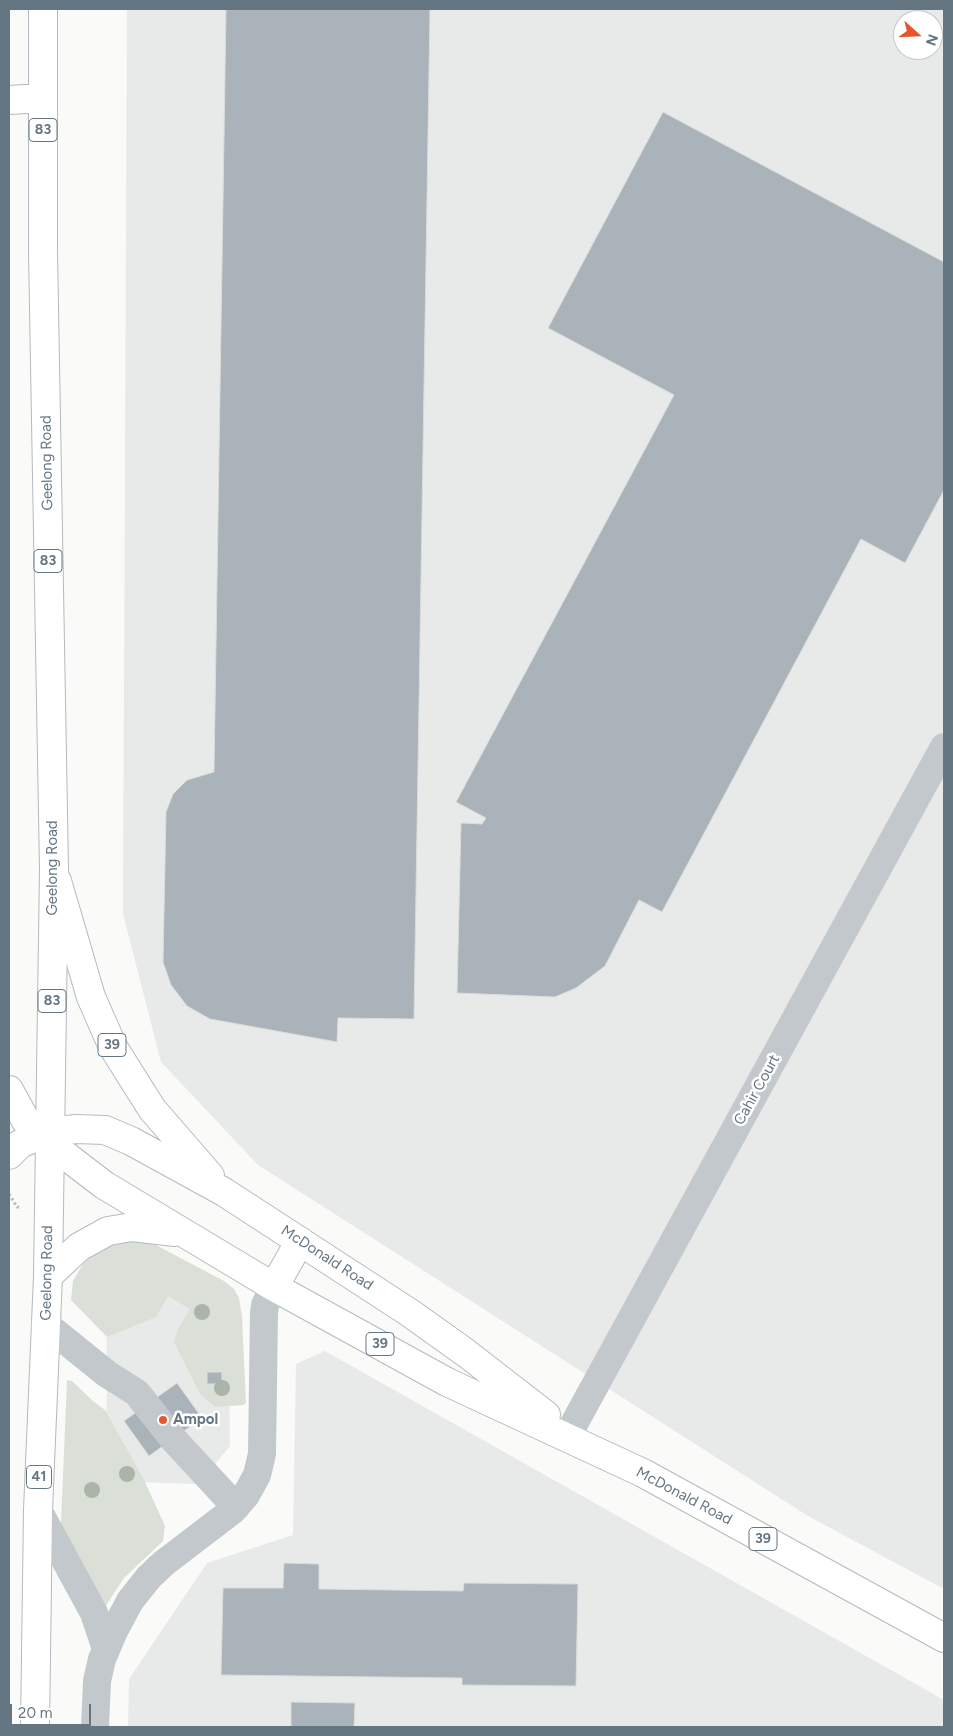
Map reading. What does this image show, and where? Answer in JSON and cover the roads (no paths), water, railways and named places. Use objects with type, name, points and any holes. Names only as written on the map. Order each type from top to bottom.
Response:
[{"type":"main road","name":"Geelong Road","points":[[35,1727],[38,1510],[48,1276],[45,1136],[52,1068],[54,870],[43,261],[43,9]]},
{"type":"main road","points":[[9,100],[43,98]]},
{"type":"main road","name":"39","points":[[54,870],[91,997],[113,1047],[152,1109],[224,1192]]},
{"type":"main road","points":[[9,1090],[21,1113],[45,1136],[20,1144],[9,1155]]},
{"type":"main road","name":"McDonald Road","points":[[45,1136],[76,1129],[105,1130],[131,1141],[224,1192],[458,1347],[575,1438]]},
{"type":"main road","name":"McDonald Road","points":[[45,1136],[104,1185],[187,1233],[274,1287],[447,1382],[575,1438],[652,1477],[944,1638]]},
{"type":"main road","points":[[48,1276],[79,1247],[108,1230],[132,1227],[187,1233]]},
{"type":"main road","points":[[274,1287],[300,1241]]},
{"type":"street","name":"Cahir Court","points":[[575,1438],[944,746]]},
{"type":"street","points":[[95,1727],[97,1681],[106,1649],[126,1609],[149,1577],[174,1554],[224,1518],[236,1507],[252,1486],[261,1460],[265,1306],[274,1287]]},
{"type":"street","points":[[45,1324],[107,1374],[137,1393],[174,1440],[236,1507]]},
{"type":"street","points":[[38,1510],[94,1613],[106,1649]]},
{"type":"place","name":"Ampol","points":[[163,1420]]}]
